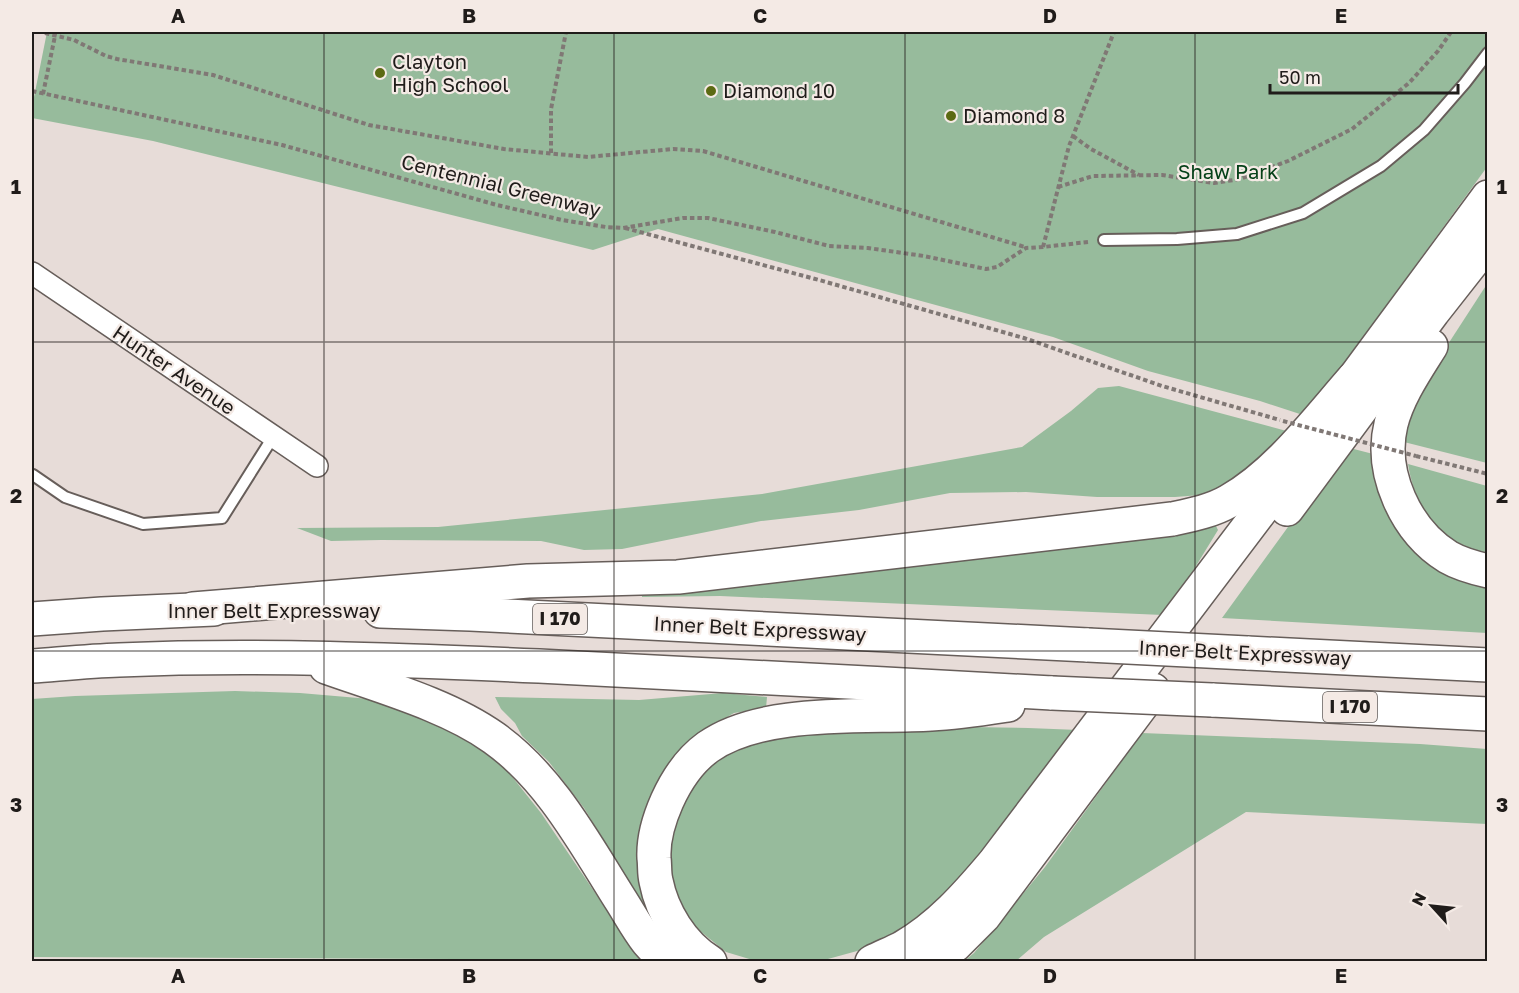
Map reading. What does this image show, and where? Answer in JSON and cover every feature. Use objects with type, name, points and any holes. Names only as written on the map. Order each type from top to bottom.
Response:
[{"type":"highway","points":[[872,962],[903,947],[937,923],[964,898],[994,863],[1268,501],[1354,378],[1488,197]]},
{"type":"highway","points":[[931,962],[955,945],[984,916],[1008,885],[1433,312],[1488,242]]},
{"type":"highway","points":[[1488,254],[1412,376],[1391,425],[1388,453],[1391,474],[1399,499],[1428,542],[1449,557],[1488,571]]},
{"type":"highway","points":[[194,609],[528,581],[678,577],[1172,519],[1203,512],[1228,502],[1256,484],[1354,378]]},
{"type":"highway","name":"Inner Belt Expressway","points":[[32,619],[194,609],[470,614],[1488,665]]},
{"type":"highway","points":[[298,657],[458,717],[493,738],[516,756],[552,795],[572,822],[646,939],[666,962]]},
{"type":"highway","name":"I 170","points":[[32,666],[116,660],[298,657],[660,671],[1488,714]]},
{"type":"highway","points":[[710,962],[685,941],[666,910],[656,880],[653,849],[658,822],[671,792],[686,769],[708,747],[732,734],[762,725],[791,720],[971,711],[1015,704],[1052,693]]},
{"type":"street","name":"Hunter Avenue","points":[[32,273],[317,466]]},
{"type":"lane","points":[[1104,240],[1177,239],[1237,234],[1303,213],[1381,166],[1424,130],[1488,53]]},
{"type":"lane","points":[[33,475],[65,497],[143,524],[222,518],[273,437]]},
{"type":"path","points":[[552,153],[551,109],[566,32]]},
{"type":"path","points":[[1043,247],[1072,136],[1114,32]]},
{"type":"path","points":[[1058,188],[1094,176],[1162,175],[1214,183],[1240,179],[1288,161],[1352,129],[1409,83],[1438,51],[1451,32]]},
{"type":"path","points":[[45,33],[74,40],[117,59],[213,75],[369,125],[504,149],[588,157],[673,149],[703,151],[1026,248]]},
{"type":"path","points":[[43,94],[55,36]]},
{"type":"path","name":"Centennial Greenway","points":[[32,91],[282,145],[497,205],[562,220],[606,227],[623,228],[683,218],[708,218],[829,246],[902,252],[986,269],[997,267],[1026,248],[1104,240]]},
{"type":"path","points":[[1072,136],[1090,149],[1140,175]]},
{"type":"path","points":[[623,228],[1024,338],[1162,386],[1283,421],[1488,474]]},
{"type":"green space","name":"Shaw Park","points":[[47,32],[1487,32],[1487,167],[1306,416],[1260,401],[1148,371],[1053,337],[658,229],[593,250],[153,141],[32,118],[32,107]]},
{"type":"green space","points":[[1487,284],[1487,463],[1404,442],[1405,422],[1417,392]]},
{"type":"green space","points":[[1119,386],[1294,433],[1226,486],[1201,495],[1097,497],[1026,492],[950,493],[859,510],[761,521],[622,549],[584,550],[541,541],[331,541],[297,528],[438,527],[762,494],[1022,447],[1098,388]]},
{"type":"green space","points":[[1346,447],[1377,455],[1379,477],[1487,584],[1487,633],[1222,618]]},
{"type":"green space","points":[[1408,464],[1487,486],[1487,560],[1459,545],[1434,524],[1419,500]]},
{"type":"green space","points":[[1213,520],[1218,530],[1163,615],[720,596],[642,597],[642,588]]},
{"type":"green space","points":[[235,691],[300,693],[370,699],[420,711],[464,735],[502,764],[541,813],[621,931],[646,961],[457,962],[454,959],[32,957],[32,699]]},
{"type":"green space","points":[[723,693],[767,697],[766,708],[734,713],[701,732],[676,758],[657,788],[642,818],[640,844],[650,905],[647,911],[584,808],[549,762],[522,736],[515,723],[501,709],[495,697],[639,700]]},
{"type":"green space","points":[[838,725],[1079,730],[972,867],[917,919],[868,948],[817,962],[756,961],[726,952],[700,931],[683,912],[672,884],[670,857],[672,827],[682,798],[699,772],[755,735]]},
{"type":"green space","points":[[1142,733],[1420,744],[1487,749],[1487,824],[1246,812],[1044,937],[1016,961],[963,962],[974,953],[1045,867]]},
{"type":"place","name":"Clayton High School","points":[[380,73]]},
{"type":"place","name":"Diamond 10","points":[[711,91]]},
{"type":"place","name":"Diamond 8","points":[[951,116]]}]
